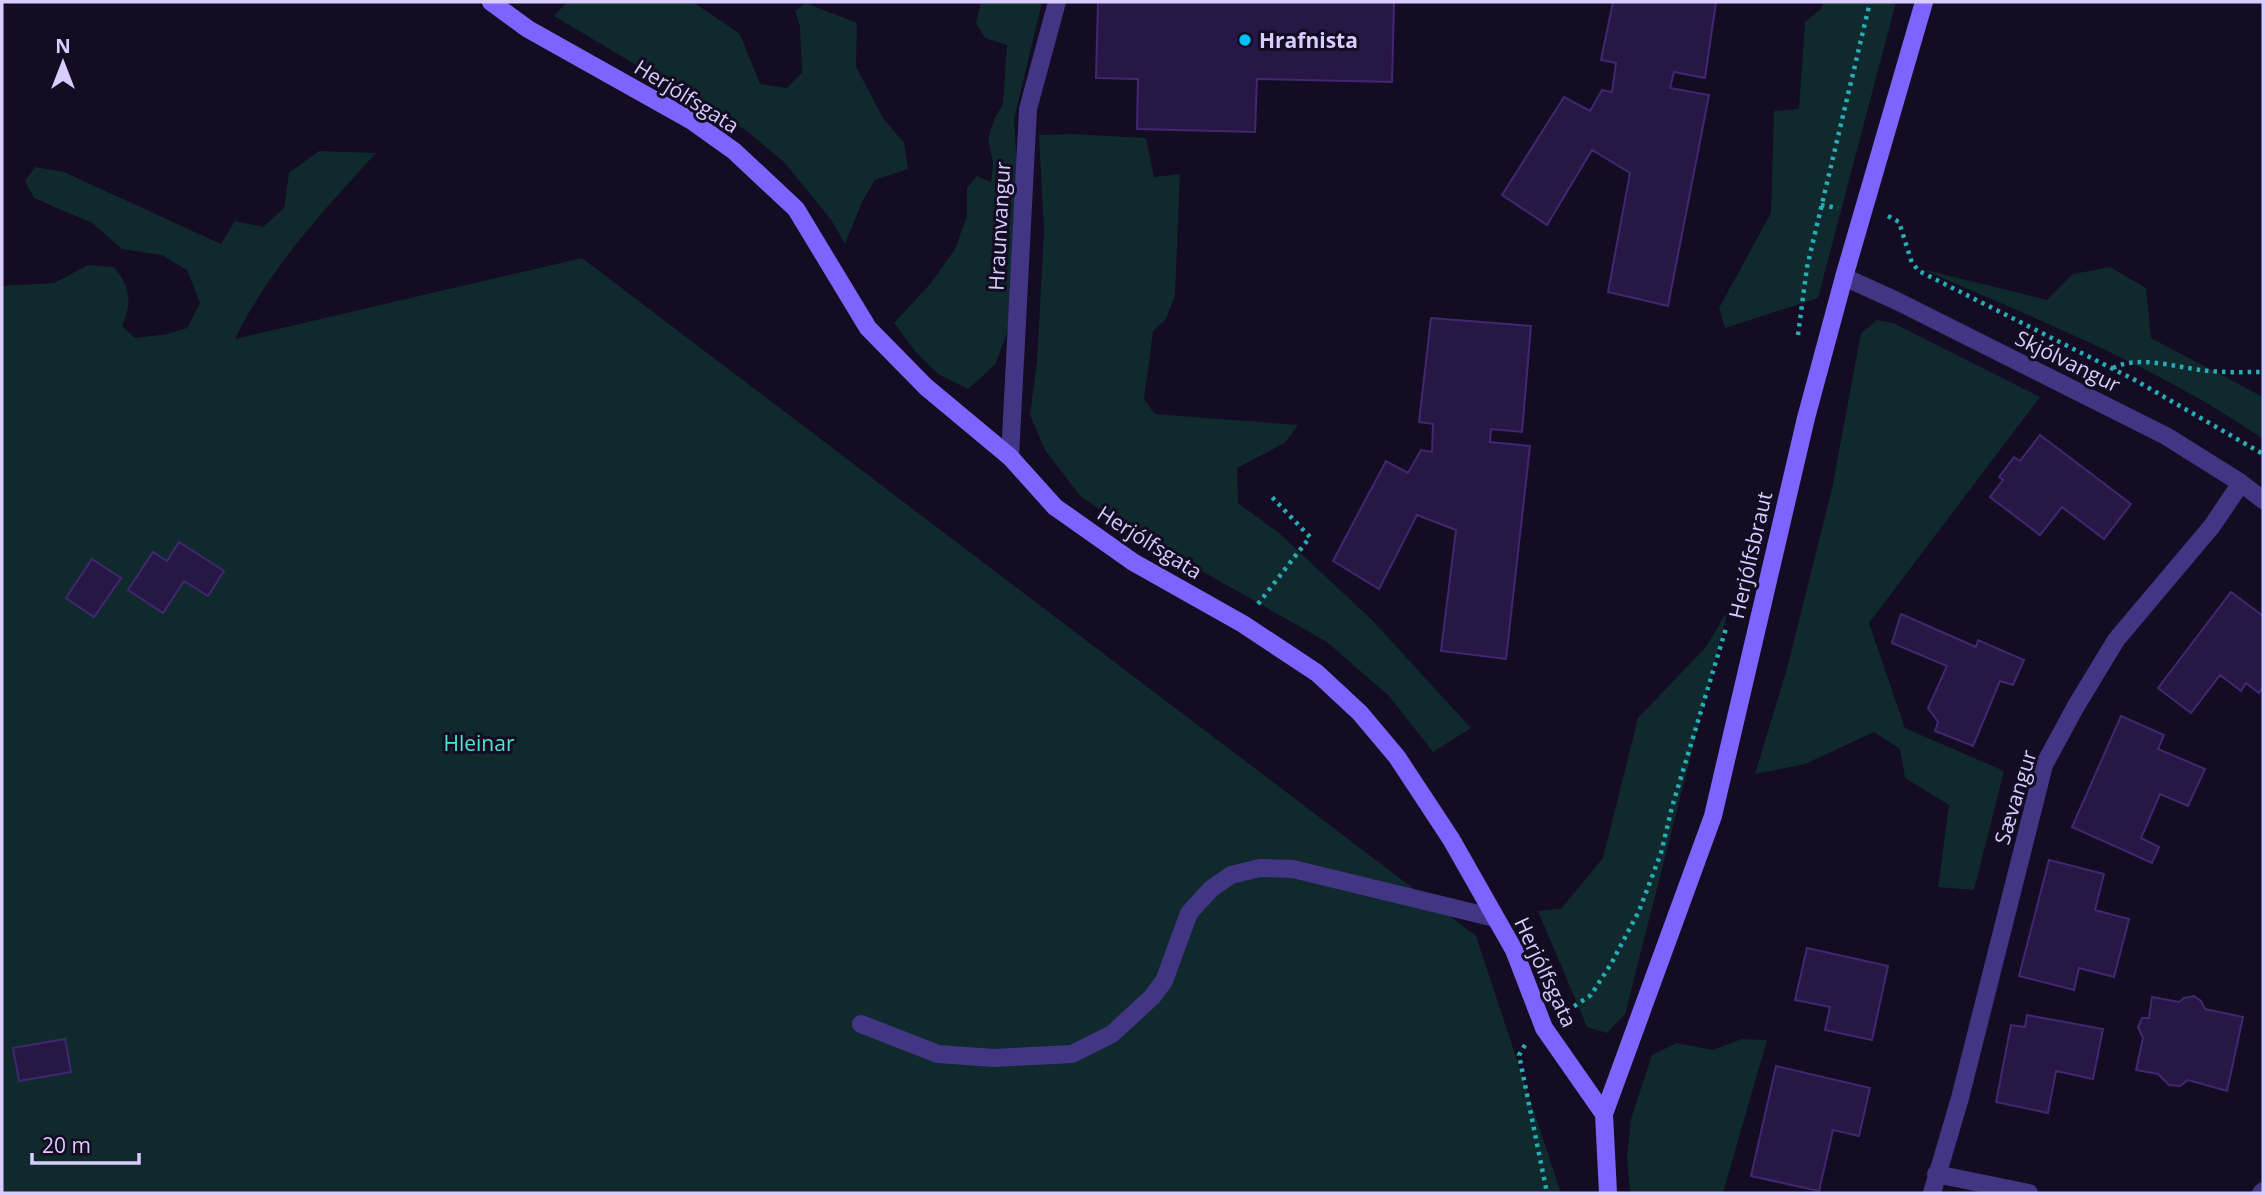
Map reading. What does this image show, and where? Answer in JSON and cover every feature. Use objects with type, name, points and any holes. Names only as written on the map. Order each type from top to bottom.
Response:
[{"type":"street","name":"Herjólfsgata","points":[[491,2],[528,29],[691,121],[734,151],[796,209],[868,328],[926,387],[1010,457],[1055,507],[1133,562],[1242,624],[1317,673],[1360,713],[1397,757],[1451,839],[1514,950],[1544,1028],[1604,1114]]},
{"type":"street","name":"Hraunvangur","points":[[1010,457],[1028,109],[1057,2]]},
{"type":"street","name":"Herjólfsbraut","points":[[1604,1114],[1713,816],[1806,418],[1924,2]]},
{"type":"street","name":"Skjólvangur","points":[[1844,277],[2069,388],[2103,402],[2166,436],[2263,500]]},
{"type":"street","name":"Sævangur","points":[[1932,1193],[1960,1098],[2043,765],[2116,640],[2212,526],[2241,484]]},
{"type":"street","points":[[862,1024],[938,1054],[993,1058],[1072,1054],[1112,1034],[1152,997],[1164,981],[1189,913],[1211,889],[1231,875],[1259,868],[1293,869],[1495,918]]},
{"type":"street","points":[[1604,1114],[1608,1193]]},
{"type":"street","points":[[1936,1174],[2029,1193]]},
{"type":"path","points":[[1797,338],[1807,267],[1870,2]]},
{"type":"path","points":[[1821,205],[1891,217],[1899,222],[1912,263],[1919,271],[2112,368],[2263,454]]},
{"type":"path","points":[[2112,368],[2126,364],[2169,363],[2202,370],[2263,372]]},
{"type":"path","points":[[1242,624],[1310,537],[1269,494]]},
{"type":"path","points":[[1547,1193],[1519,1055],[1528,1039],[1591,995],[1639,911],[1661,853],[1672,807],[1730,615]]},
{"type":"green space","points":[[567,2],[693,2],[740,34],[760,84],[787,88],[802,73],[800,26],[795,11],[806,3],[857,23],[856,67],[883,118],[904,143],[908,169],[875,180],[862,202],[845,244],[832,221],[785,163],[747,131],[554,16]]},
{"type":"green space","points":[[981,2],[1042,2],[1014,120],[1018,180],[1010,325],[995,365],[968,389],[938,374],[915,351],[894,323],[931,283],[955,249],[967,216],[967,188],[977,176],[991,182],[993,164],[988,139],[1003,103],[1007,45],[985,38],[976,23]]},
{"type":"green space","points":[[1824,2],[1896,2],[1818,298],[1725,328],[1719,308],[1771,213],[1774,111],[1799,109],[1805,22],[1821,9]]},
{"type":"green space","points":[[1039,135],[1146,138],[1154,177],[1180,174],[1175,296],[1166,319],[1153,331],[1144,399],[1155,414],[1298,425],[1285,443],[1237,468],[1238,503],[1279,533],[1372,620],[1471,728],[1433,752],[1389,696],[1327,642],[1154,544],[1081,497],[1045,450],[1030,415],[1037,361],[1044,232]]},
{"type":"green space","name":"Hleinar","points":[[319,151],[376,153],[281,264],[235,339],[582,258],[1476,936],[1561,1193],[2,1193],[2,286],[54,283],[88,265],[114,267],[124,282],[128,295],[122,326],[135,338],[167,334],[187,328],[200,303],[187,270],[162,255],[122,249],[92,223],[34,198],[25,181],[35,167],[64,172],[221,244],[235,221],[263,227],[284,208],[289,173]]},
{"type":"green space","points":[[2110,267],[2146,288],[2151,338],[2263,397],[2263,439],[2182,389],[2140,367],[1922,269],[2047,300],[2073,274]]},
{"type":"green space","points":[[1877,320],[1893,323],[2040,397],[1869,623],[1905,728],[2004,771],[1974,890],[1938,887],[1949,805],[1905,778],[1900,749],[1874,732],[1805,764],[1755,774],[1788,665],[1832,489],[1861,333]]},
{"type":"green space","points":[[1728,610],[1625,1014],[1607,1033],[1587,1027],[1538,911],[1561,909],[1603,858],[1638,718],[1705,648]]},
{"type":"green space","points":[[1742,1039],[1767,1040],[1723,1193],[1630,1193],[1627,1158],[1631,1119],[1652,1055],[1677,1043],[1712,1050]]},
{"type":"building","name":"Hrafnista","points":[[1098,2],[1394,2],[1392,82],[1257,79],[1255,132],[1137,129],[1138,79],[1096,78]]},
{"type":"building","points":[[1613,2],[1716,2],[1705,78],[1674,72],[1670,88],[1709,95],[1668,306],[1608,292],[1630,173],[1592,150],[1547,225],[1502,195],[1564,97],[1590,111],[1602,90],[1612,92],[1616,63],[1601,60]]},
{"type":"building","points":[[1431,318],[1531,326],[1522,432],[1491,429],[1490,442],[1530,446],[1506,659],[1441,651],[1456,530],[1417,515],[1379,589],[1333,561],[1386,461],[1408,473],[1421,450],[1432,452],[1433,424],[1419,422]]},
{"type":"building","points":[[2040,435],[2131,504],[2104,539],[2062,507],[2040,535],[1990,497],[2003,480],[1999,477],[2014,457],[2020,461]]},
{"type":"building","points":[[179,542],[224,571],[208,596],[184,581],[163,613],[128,590],[153,552],[167,561]]},
{"type":"building","points":[[92,559],[121,578],[94,617],[66,598]]},
{"type":"building","points":[[2231,592],[2263,616],[2263,687],[2259,693],[2246,683],[2241,691],[2220,675],[2191,713],[2158,688]]},
{"type":"building","points":[[1901,614],[1976,647],[1978,640],[2024,660],[2013,685],[2000,681],[1973,746],[1935,731],[1938,722],[1928,708],[1947,666],[1892,643]]},
{"type":"building","points":[[2121,716],[2164,735],[2158,749],[2205,769],[2188,806],[2160,794],[2141,838],[2159,847],[2152,863],[2072,827]]},
{"type":"building","points":[[2049,860],[2104,874],[2095,910],[2129,919],[2114,977],[2079,968],[2074,990],[2019,976]]},
{"type":"building","points":[[1807,948],[1888,966],[1872,1040],[1825,1030],[1830,1007],[1795,1000]]},
{"type":"building","points":[[2194,996],[2201,1001],[2205,1009],[2243,1017],[2227,1091],[2188,1080],[2180,1086],[2169,1085],[2158,1074],[2136,1070],[2143,1038],[2138,1027],[2142,1018],[2149,1018],[2152,997],[2179,1002]]},
{"type":"building","points":[[2027,1015],[2103,1029],[2093,1079],[2056,1071],[2048,1113],[1996,1102],[2011,1025],[2025,1027]]},
{"type":"building","points":[[65,1039],[71,1072],[19,1081],[13,1048]]},
{"type":"building","points":[[1776,1066],[1870,1088],[1859,1136],[1833,1130],[1819,1191],[1751,1176]]},
{"type":"place","name":"Hrafnista","points":[[1245,40]]}]
